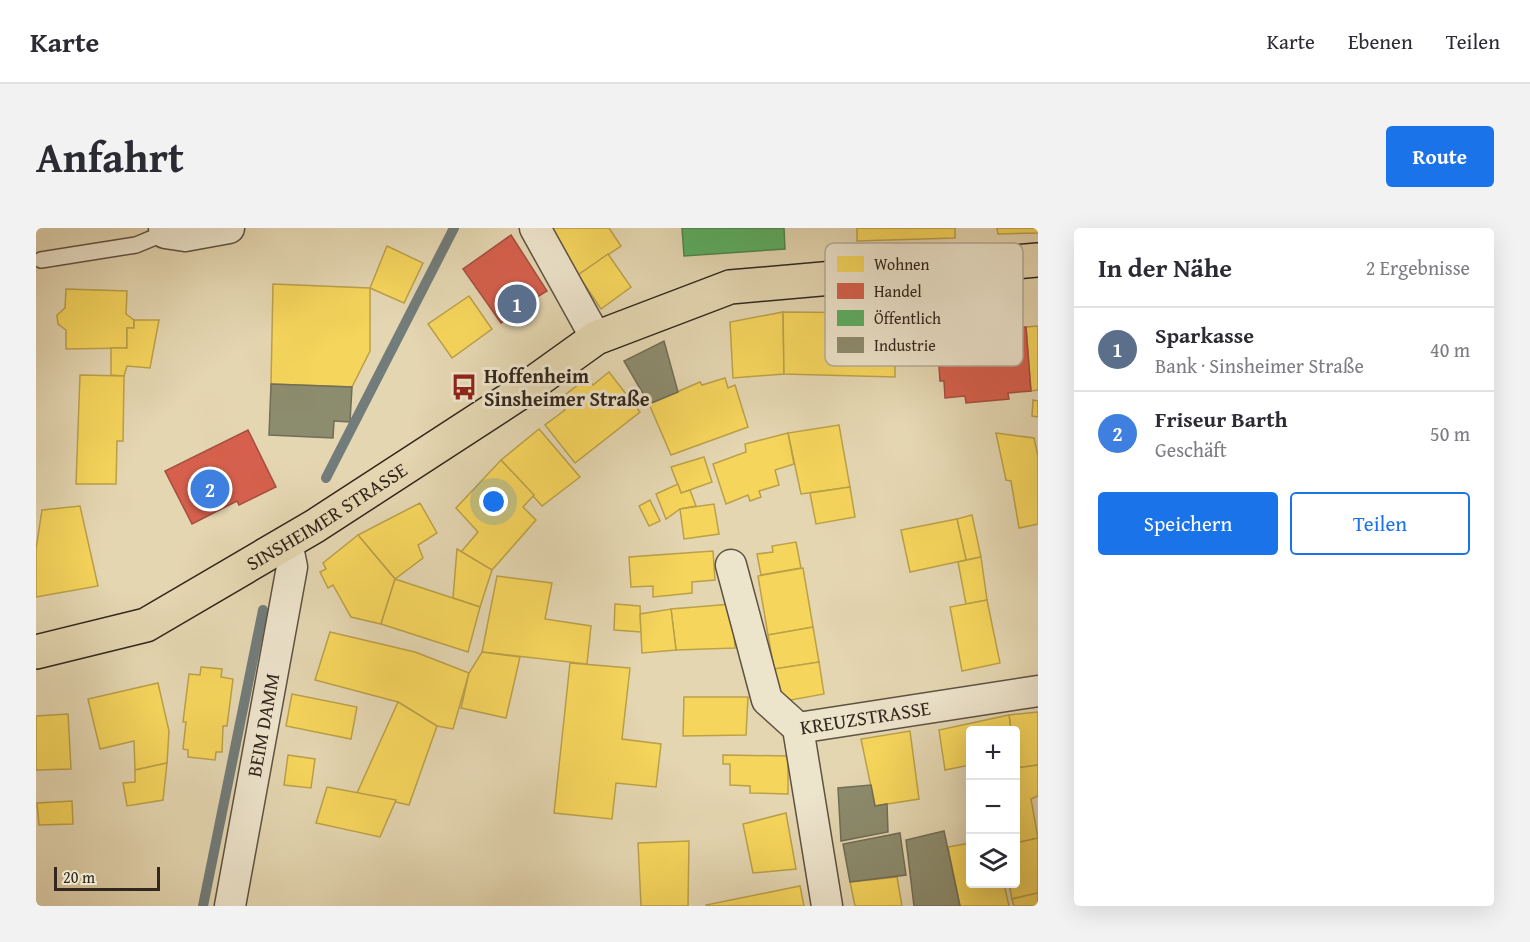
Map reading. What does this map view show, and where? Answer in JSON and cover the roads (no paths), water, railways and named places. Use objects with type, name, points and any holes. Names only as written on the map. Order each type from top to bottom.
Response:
[{"type":"main road","name":"SINSHEIMER STRASSE","points":[[1023,261],[1038,260]]},
{"type":"main road","name":"SINSHEIMER STRASSE","points":[[36,652],[146,625],[287,542],[518,394],[596,338],[730,287],[825,279]]},
{"type":"street","points":[[164,230],[185,237],[229,228]]},
{"type":"street","points":[[535,228],[596,338]]},
{"type":"street","name":"BEIM DAMM","points":[[230,906],[292,567],[287,542]]},
{"type":"street","name":"KREUZSTRASSE","points":[[730,565],[766,699],[798,728],[1038,691]]},
{"type":"street","points":[[798,728],[827,906]]},
{"type":"lane","points":[[41,260],[136,244],[164,230]]},
{"type":"waterway","points":[[326,478],[454,228]]},
{"type":"waterway","points":[[203,906],[263,610]]},
{"type":"place","name":"Sparkasse","points":[[517,304]]},
{"type":"place","name":"Hoffenheim Sinsheimer Straße","points":[[464,387]]},
{"type":"place","name":"Friseur Barth","points":[[210,489]]}]
